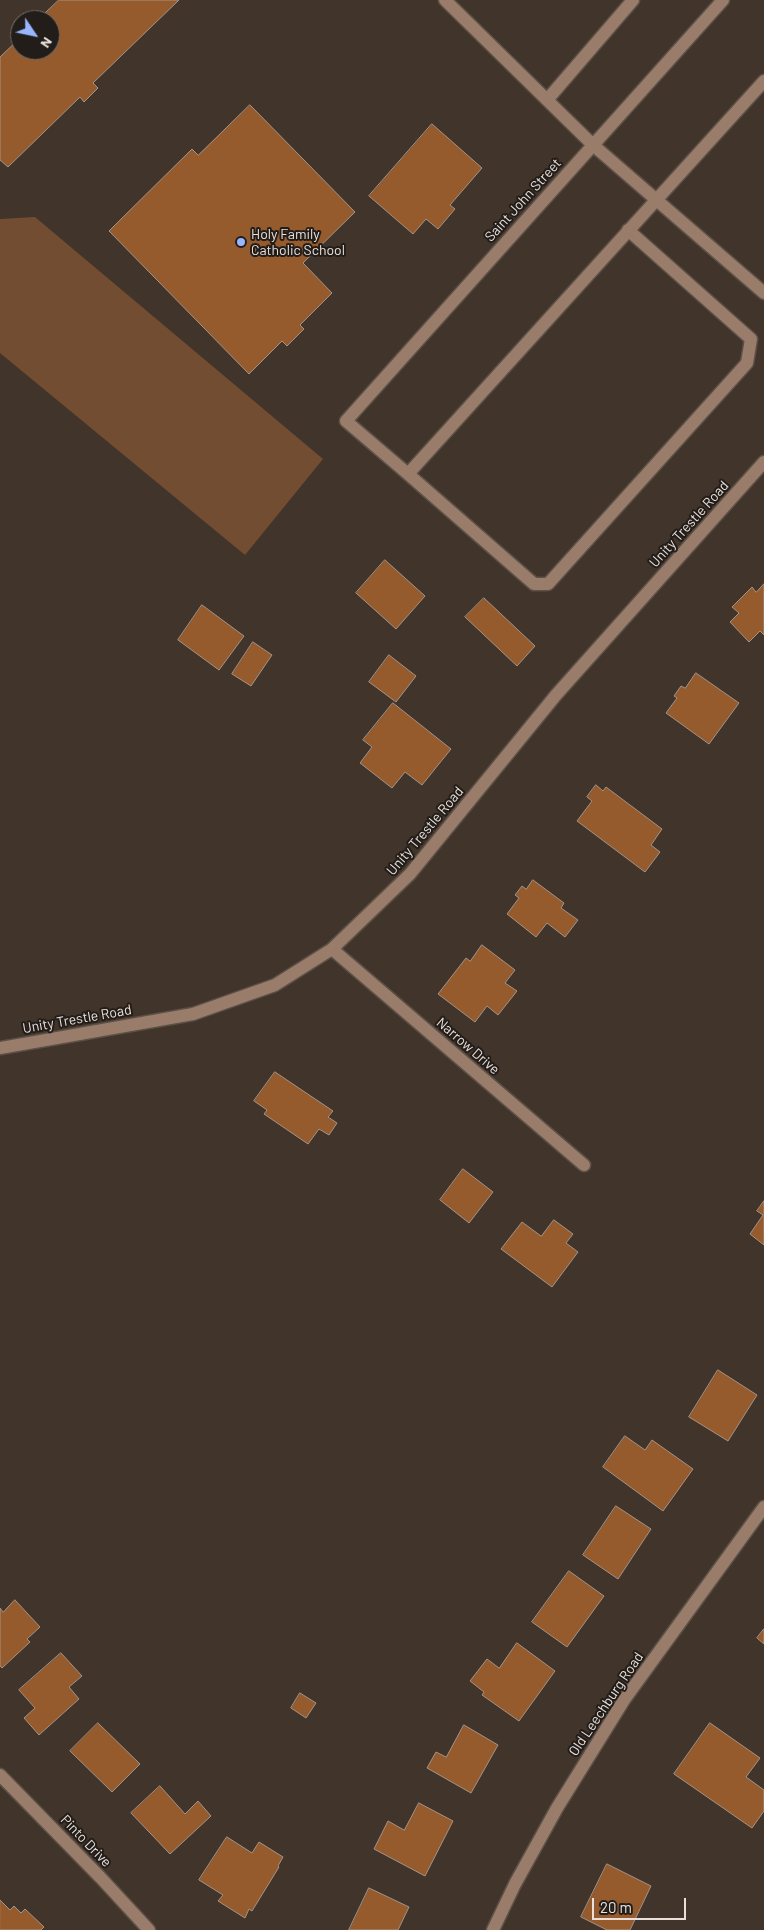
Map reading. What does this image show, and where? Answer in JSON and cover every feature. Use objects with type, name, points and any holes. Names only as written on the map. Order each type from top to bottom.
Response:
[{"type":"street","points":[[445,0],[593,145],[764,293]]},
{"type":"street","points":[[547,100],[633,0]]},
{"type":"street","name":"Saint John Street","points":[[408,474],[346,421],[723,0]]},
{"type":"street","points":[[628,230],[751,338],[746,363],[548,584],[534,584],[408,474],[628,230],[764,80]]},
{"type":"street","name":"Unity Trestle Road","points":[[0,1048],[193,1014],[275,985],[332,949],[410,874],[556,695],[764,462]]},
{"type":"street","name":"Narrow Drive","points":[[332,949],[584,1166]]},
{"type":"street","name":"Old Leechburg Road","points":[[493,1930],[515,1884],[557,1808],[624,1700],[764,1507]]},
{"type":"street","name":"Pinto Drive","points":[[0,1775],[149,1930]]},
{"type":"shaded area","points":[[35,217],[323,459],[245,555],[0,353],[0,219]]},
{"type":"building","points":[[59,0],[179,0],[93,83],[98,88],[84,102],[80,97],[8,167],[0,160],[0,57],[10,48],[10,60],[60,60],[60,10],[48,10]]},
{"type":"building","points":[[250,105],[355,212],[303,263],[332,293],[300,325],[304,329],[287,346],[282,341],[249,374],[109,231],[192,149],[198,155]]},
{"type":"building","points":[[432,124],[482,168],[450,205],[455,209],[438,229],[426,219],[413,234],[369,196]]},
{"type":"building","points":[[385,560],[425,596],[396,629],[356,593]]},
{"type":"building","points":[[764,584],[764,635],[760,631],[749,642],[730,622],[739,613],[732,607],[752,587],[756,592]]},
{"type":"building","points":[[484,598],[535,646],[517,666],[465,617]]},
{"type":"building","points":[[202,605],[244,636],[219,670],[178,640]]},
{"type":"building","points":[[253,642],[272,655],[251,686],[232,674]]},
{"type":"building","points":[[389,655],[416,676],[396,702],[369,682]]},
{"type":"building","points":[[696,673],[739,703],[709,744],[666,713],[677,698],[674,696],[681,686],[685,688]]},
{"type":"building","points":[[393,703],[451,749],[422,785],[405,772],[392,788],[360,763],[372,747],[363,740]]},
{"type":"building","points":[[596,785],[603,791],[606,787],[662,829],[651,845],[660,852],[645,872],[577,821],[592,801],[587,797]]},
{"type":"building","points":[[533,880],[564,903],[561,908],[578,920],[565,937],[547,923],[536,937],[507,914],[519,898],[515,895],[522,886],[526,889]]},
{"type":"building","points":[[482,945],[515,970],[505,983],[517,991],[498,1015],[487,1006],[475,1022],[438,994],[466,958],[470,961]]},
{"type":"building","points":[[275,1072],[333,1111],[328,1117],[337,1123],[329,1135],[319,1129],[308,1144],[264,1114],[267,1110],[254,1101]]},
{"type":"building","points":[[463,1169],[493,1192],[469,1223],[440,1200]]},
{"type":"building","points":[[764,1201],[764,1245],[750,1234],[763,1215],[757,1211]]},
{"type":"building","points":[[554,1220],[573,1234],[566,1243],[578,1252],[552,1287],[501,1249],[522,1222],[541,1236]]},
{"type":"building","points":[[718,1370],[757,1395],[728,1441],[689,1417]]},
{"type":"building","points":[[625,1436],[645,1450],[652,1440],[693,1469],[663,1511],[603,1467]]},
{"type":"building","points":[[616,1506],[651,1529],[618,1579],[583,1555]]},
{"type":"building","points":[[569,1571],[604,1596],[567,1647],[532,1622]]},
{"type":"building","points":[[15,1600],[40,1627],[27,1639],[30,1642],[2,1668],[0,1666],[0,1608],[3,1612]]},
{"type":"building","points":[[764,1629],[764,1644],[757,1638]]},
{"type":"building","points":[[517,1643],[555,1671],[519,1721],[482,1695],[484,1692],[470,1681],[487,1659],[499,1668]]},
{"type":"building","points":[[61,1653],[82,1676],[69,1687],[79,1699],[39,1735],[24,1718],[35,1708],[19,1690]]},
{"type":"building","points":[[300,1693],[316,1703],[306,1718],[291,1708]]},
{"type":"building","points":[[98,1723],[140,1764],[112,1792],[70,1751]]},
{"type":"building","points":[[710,1723],[760,1758],[746,1777],[764,1790],[764,1811],[752,1828],[674,1774]]},
{"type":"building","points":[[464,1725],[498,1745],[471,1793],[427,1768],[436,1752],[446,1757]]},
{"type":"building","points":[[160,1786],[185,1814],[198,1801],[211,1816],[170,1854],[131,1813]]},
{"type":"building","points":[[419,1803],[453,1821],[425,1876],[374,1849],[388,1821],[404,1830]]},
{"type":"building","points":[[227,1837],[252,1853],[259,1842],[283,1857],[279,1867],[252,1911],[249,1909],[245,1918],[218,1901],[223,1895],[199,1880]]},
{"type":"building","points":[[607,1864],[651,1886],[630,1930],[607,1930],[581,1917]]},
{"type":"building","points":[[369,1888],[409,1907],[398,1930],[349,1930]]},
{"type":"building","points":[[0,1900],[10,1910],[14,1906],[21,1913],[25,1909],[44,1927],[41,1930],[0,1930]]},
{"type":"place","name":"Holy Family Catholic School","points":[[241,242]]}]
